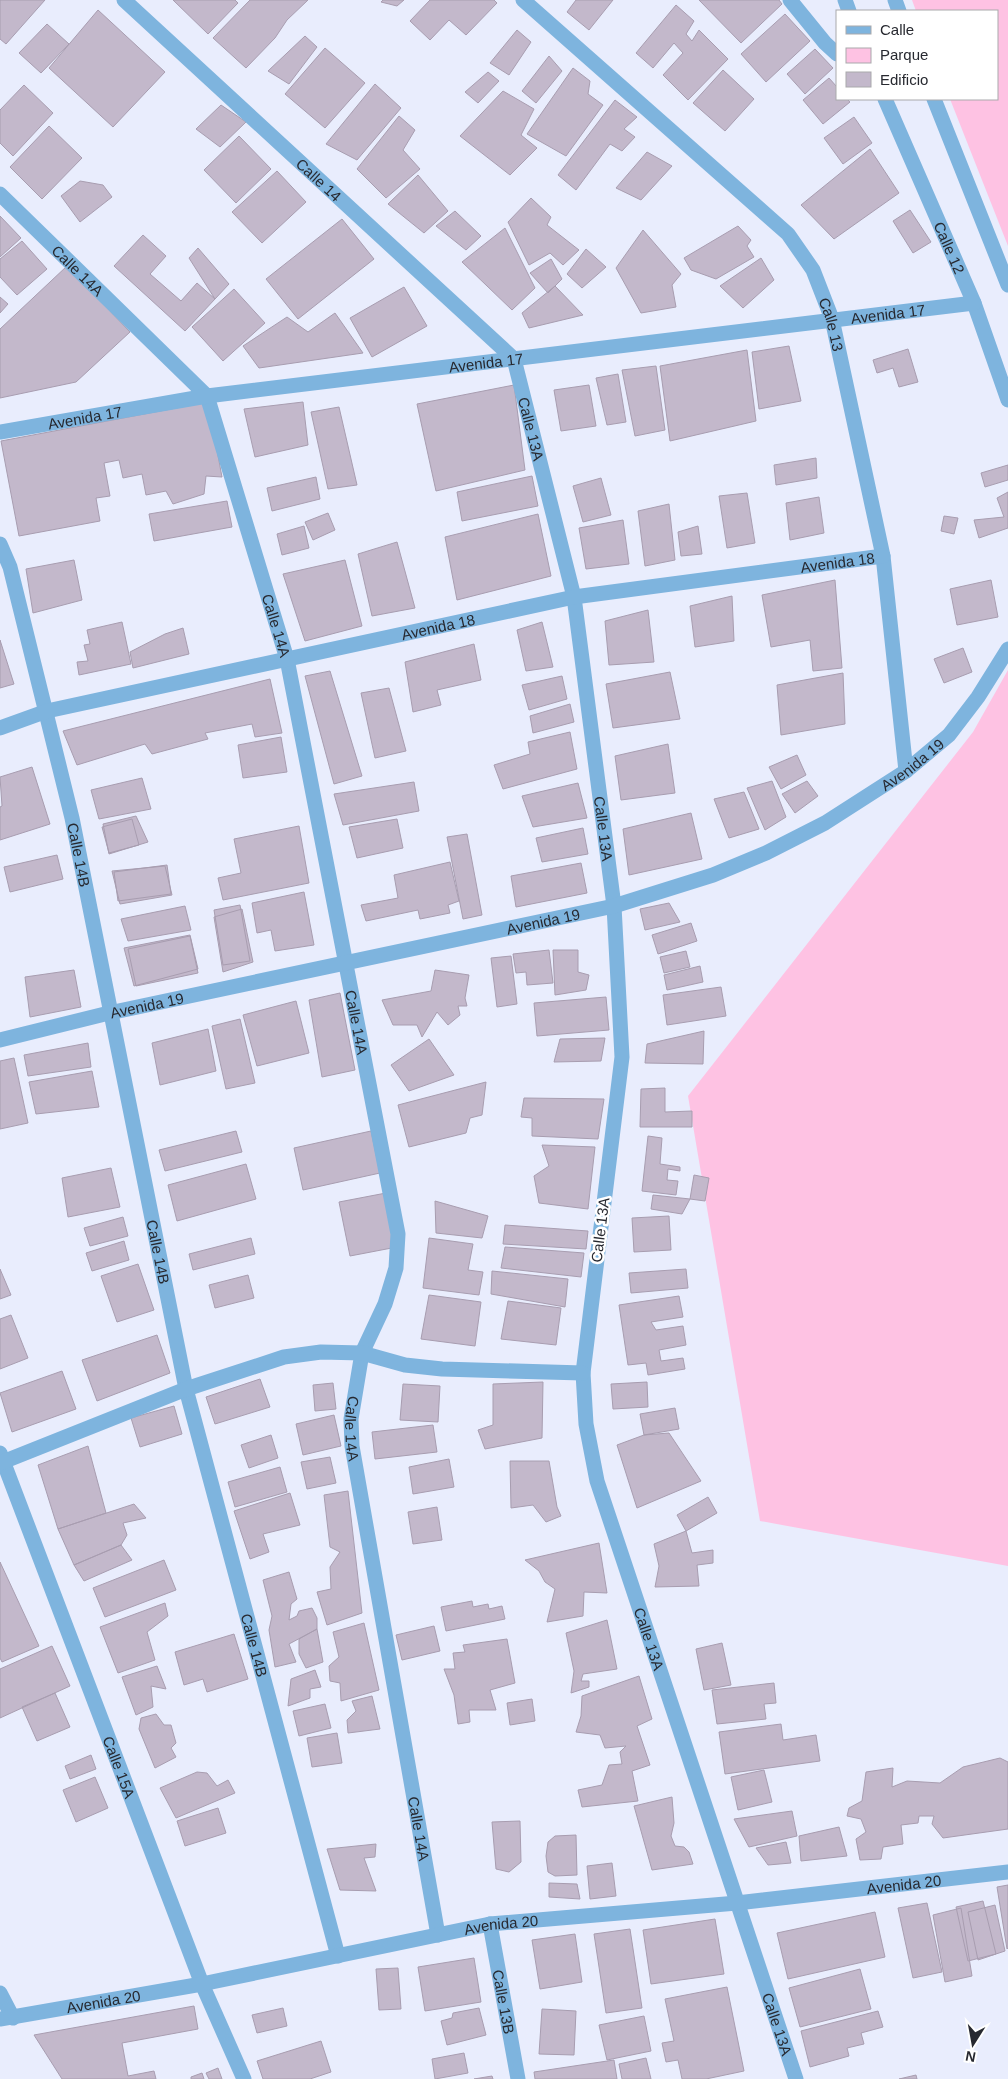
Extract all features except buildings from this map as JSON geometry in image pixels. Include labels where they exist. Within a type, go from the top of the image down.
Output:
[{"type":"street","name":"Calle 14","points":[[124,0],[514,359]]},
{"type":"street","name":"Calle 13","points":[[523,0],[788,234],[813,270],[832,319],[883,556],[906,771]]},
{"type":"street","points":[[790,0],[825,43],[836,53]]},
{"type":"street","name":"Calle 12","points":[[885,100],[974,303],[1008,400]]},
{"type":"street","points":[[934,100],[1008,285]]},
{"type":"street","name":"Calle 14A","points":[[0,194],[207,396],[287,659],[398,1234],[394,1277],[385,1304],[362,1352],[351,1418],[352,1446],[438,1935]]},
{"type":"street","name":"Avenida 17","points":[[0,432],[207,396],[974,303]]},
{"type":"street","name":"Calle 13A","points":[[514,359],[574,597],[614,906],[622,1057],[583,1373],[586,1424],[597,1481],[796,2079]]},
{"type":"street","name":"Calle 14B","points":[[0,544],[10,567],[72,818],[186,1389],[338,1956]]},
{"type":"street","name":"Avenida 18","points":[[0,728],[47,711],[574,597],[883,556]]},
{"type":"street","name":"Avenida 19","points":[[0,1040],[110,1013],[614,906],[713,875],[766,853],[826,823],[906,771],[949,735],[978,697],[1008,649]]},
{"type":"street","points":[[1,1459],[186,1389],[284,1357],[321,1352],[362,1352],[405,1365],[442,1369],[583,1373]]},
{"type":"street","name":"Calle 15A","points":[[1,1459],[202,1984],[244,2079]]},
{"type":"street","name":"Avenida 20","points":[[7,2019],[202,1984],[490,1924],[737,1903],[1008,1872]]},
{"type":"street","name":"Calle 13B","points":[[490,1924],[518,2079]]},
{"type":"street","points":[[0,1993],[7,2019]]},
{"type":"green space","points":[[912,0],[1008,0],[1008,246],[950,100],[998,100],[998,10],[916,10]]},
{"type":"green space","points":[[1008,670],[1008,1566],[760,1521],[688,1096],[973,732]]}]
